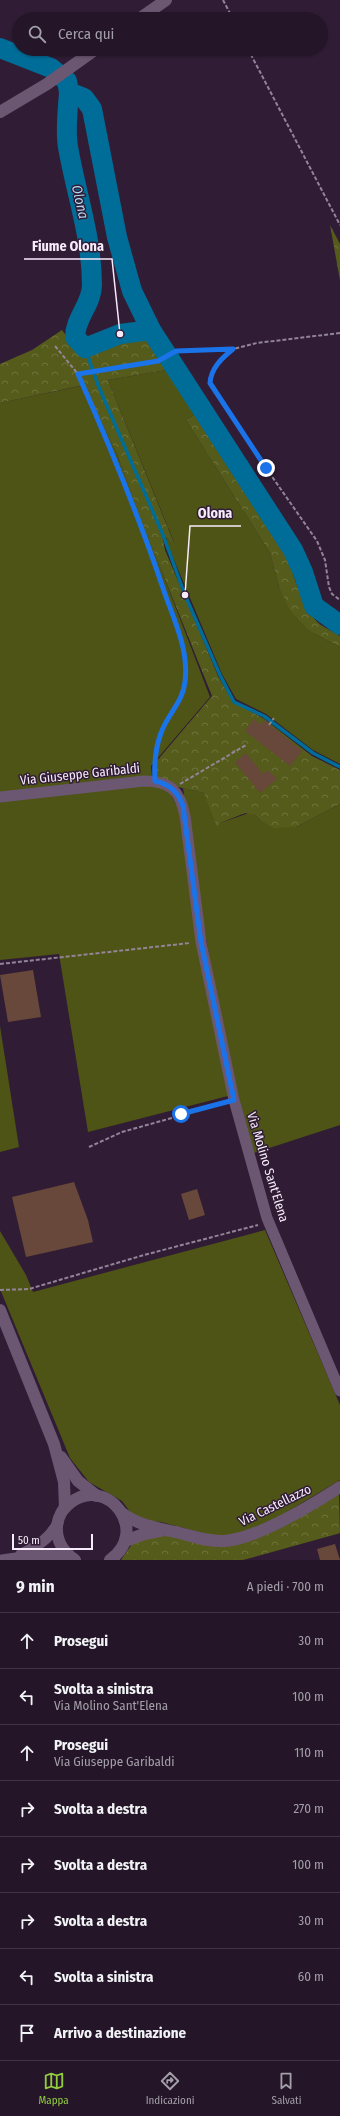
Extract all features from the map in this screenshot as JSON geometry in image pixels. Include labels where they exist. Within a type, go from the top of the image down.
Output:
[{"type":"street","points":[[149,12],[166,0]]},
{"type":"street","points":[[0,112],[47,84],[86,56]]},
{"type":"street","name":"Via Giuseppe Garibaldi","points":[[0,797],[155,781],[173,788]]},
{"type":"street","points":[[173,788],[181,800],[184,811],[201,942]]},
{"type":"street","name":"Via Molino Sant'Elena","points":[[201,942],[234,1100],[268,1222],[340,1391]]},
{"type":"street","points":[[0,1310],[54,1444],[64,1482],[65,1508],[53,1532],[42,1543],[7,1559]]},
{"type":"street","name":"Via Castellazzo","points":[[54,1444],[74,1476],[97,1496],[112,1502],[122,1513],[136,1522],[216,1541],[238,1539],[284,1519],[340,1487]]},
{"type":"street","points":[[65,1508],[80,1498],[97,1496]]},
{"type":"street","points":[[115,1557],[125,1541],[127,1526],[122,1513]]},
{"type":"street","points":[[58,1522],[57,1533],[60,1544],[72,1558]]},
{"type":"street","name":"Via Castellazzo","points":[[125,1541],[144,1534],[172,1531]]},
{"type":"street","points":[[7,1559],[53,1555],[72,1558]]},
{"type":"path","points":[[223,0],[229,12]]},
{"type":"path","points":[[252,56],[340,226]]},
{"type":"path","points":[[78,374],[158,361],[176,351],[233,349],[257,343],[340,333]]},
{"type":"path","points":[[55,346],[78,374],[112,452],[158,573],[184,650],[186,682],[181,699],[161,732],[154,760],[155,781]]},
{"type":"path","points":[[233,349],[223,357],[212,372],[210,376],[212,388],[317,541],[325,560],[332,594],[340,600]]},
{"type":"path","points":[[269,725],[274,718]]},
{"type":"path","points":[[173,788],[246,745]]},
{"type":"path","points":[[0,964],[201,942]]},
{"type":"path","points":[[89,1147],[122,1132],[234,1100]]},
{"type":"path","points":[[0,1290],[29,1289],[144,1255],[268,1222]]},
{"type":"green space","points":[[330,225],[340,244],[340,280]]},
{"type":"green space","points":[[62,330],[78,352],[92,351],[116,340],[150,334],[167,370],[108,380],[174,543],[162,535],[165,550],[218,676],[233,702],[263,718],[312,756],[340,770],[340,804],[296,827],[274,828],[261,821],[255,815],[245,813],[220,823],[217,827],[204,793],[178,787],[172,782],[156,777],[155,763],[212,696],[142,522],[117,454],[84,385],[0,403],[0,364],[32,350]]},
{"type":"green space","points":[[167,370],[197,413],[186,420],[270,553],[279,587],[309,631],[340,647],[340,764],[313,750],[266,714],[236,699],[222,674],[169,548],[166,538],[174,542],[108,380]]},
{"type":"green space","points":[[85,385],[117,454],[210,697],[151,766],[152,777],[0,793],[0,403]]},
{"type":"green space","points":[[197,413],[286,556],[308,611],[321,625],[340,636],[340,647],[309,631],[290,610],[279,587],[270,553],[186,420]]},
{"type":"green space","points":[[149,784],[168,790],[180,811],[228,1096],[88,1132],[59,954],[0,960],[0,801]]},
{"type":"green space","points":[[183,788],[204,793],[220,823],[249,813],[255,815],[261,821],[296,827],[340,804],[340,1125],[251,1154],[227,1051],[204,927]]},
{"type":"green space","points":[[0,1026],[19,1147],[0,1152]]},
{"type":"green space","points":[[265,1230],[340,1405],[340,1480],[272,1521],[236,1536],[210,1535],[161,1522],[141,1520],[131,1513],[122,1501],[89,1482],[70,1458],[0,1289],[0,1231],[26,1275],[33,1292]]},
{"type":"green space","points":[[339,1491],[340,1533],[337,1534],[243,1560],[121,1560],[132,1544],[155,1536],[171,1536],[223,1545]]},
{"type":"building","points":[[254,719],[261,725],[264,720],[302,751],[290,766],[245,731]]},
{"type":"building","points":[[246,753],[263,774],[268,770],[277,779],[260,793],[235,762]]},
{"type":"building","points":[[33,970],[41,1017],[8,1022],[0,975]]},
{"type":"building","points":[[74,1182],[88,1220],[93,1242],[26,1257],[12,1197]]},
{"type":"building","points":[[197,1189],[205,1215],[189,1220],[181,1194]]},
{"type":"building","points":[[335,1544],[340,1560],[320,1560],[317,1549]]},
{"type":"waterway","name":"Olona","points":[[0,48],[12,53]]},
{"type":"waterway","name":"Olona","points":[[20,56],[51,68],[67,81],[69,92],[84,98],[92,109],[117,237],[132,291],[151,330],[293,550],[303,572],[314,606],[340,625]]},
{"type":"waterway","name":"Olona","points":[[69,92],[67,140],[87,233],[92,285],[91,292],[78,324],[75,337],[85,348],[120,334],[151,330]]},
{"type":"waterway","name":"Olona","points":[[85,348],[98,385],[163,535],[185,595],[220,675],[234,702],[264,716],[313,753],[340,767]]},
{"type":"place","name":"Fiume Olona","points":[[120,334]]},
{"type":"place","name":"Olona","points":[[185,595]]},
{"type":"route","points":[[181,1114],[234,1100],[201,942],[183,806],[173,788],[162,782],[155,781],[154,760],[161,732],[181,699],[186,682],[184,650],[158,573],[112,452],[78,374],[125,365],[158,361],[176,351],[233,349],[223,357],[215,368],[210,376],[210,383],[266,468]]}]
